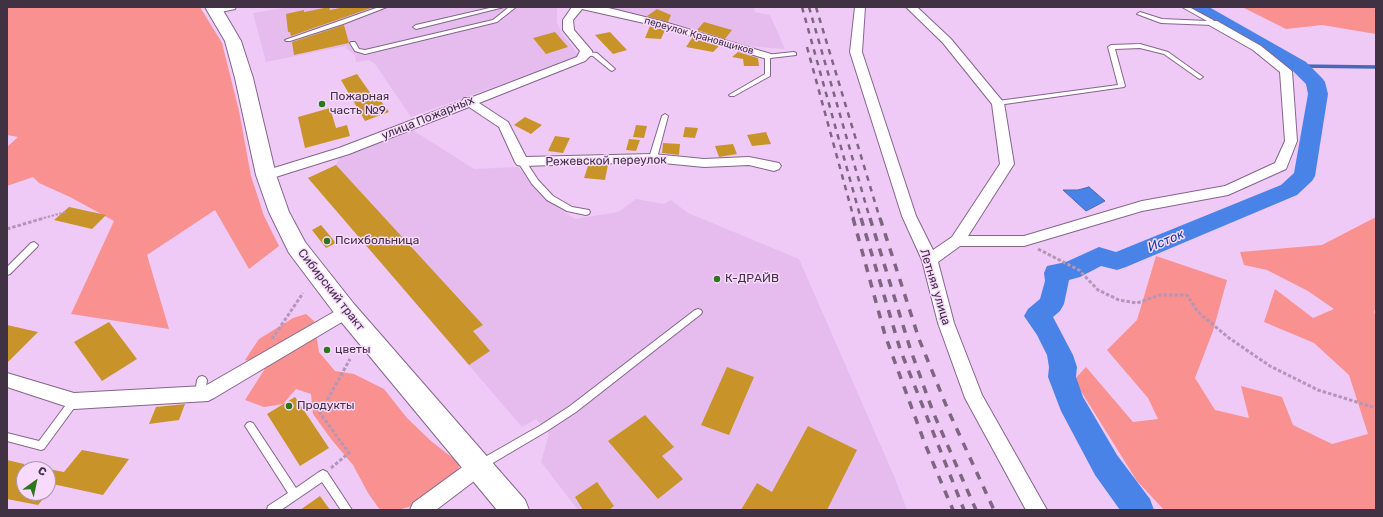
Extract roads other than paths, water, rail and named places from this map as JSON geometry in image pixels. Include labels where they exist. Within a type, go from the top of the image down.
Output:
[{"type":"main road","name":"Сибирский тракт","points":[[220,8],[236,48],[266,175],[279,212],[297,247],[346,311],[515,510]]},
{"type":"street","points":[[578,7],[568,20],[569,30],[586,51],[586,54]]},
{"type":"street","name":"переулок Крановщиков","points":[[585,7],[657,23],[767,56]]},
{"type":"street","name":"Летняя улица","points":[[860,7],[856,52],[909,216],[930,260],[946,323],[974,398],[1037,510]]},
{"type":"street","points":[[910,7],[948,41],[998,103],[1007,164],[957,241],[930,260]]},
{"type":"street","points":[[957,241],[1024,241],[1142,206],[1228,190],[1281,166],[1291,141],[1286,71],[1257,48],[1213,23]]},
{"type":"street","name":"улица Пожарных","points":[[266,175],[344,151],[468,101],[581,58],[586,54]]},
{"type":"street","points":[[468,101],[504,125],[522,162]]},
{"type":"street","name":"Режевской переулок","points":[[522,162],[653,158],[704,162],[749,161],[774,166]]},
{"type":"street","points":[[7,380],[74,401],[201,387],[208,393],[346,311]]},
{"type":"street","points":[[420,510],[479,466]]},
{"type":"lane","points":[[288,40],[384,7]]},
{"type":"lane","points":[[416,27],[501,7]]},
{"type":"lane","points":[[353,44],[357,50],[365,52],[387,47],[495,21],[513,7]]},
{"type":"lane","points":[[1185,7],[1213,23]]},
{"type":"lane","points":[[1140,14],[1161,21],[1213,23]]},
{"type":"lane","points":[[998,103],[1122,86],[1111,47],[1140,46],[1166,53],[1200,77]]},
{"type":"lane","points":[[586,54],[595,54],[612,69]]},
{"type":"lane","points":[[732,95],[768,75],[767,56],[794,54]]},
{"type":"lane","points":[[653,158],[665,116]]},
{"type":"lane","points":[[522,162],[535,182],[550,198],[570,209],[586,212]]},
{"type":"lane","points":[[7,272],[34,245]]},
{"type":"lane","points":[[479,466],[544,428],[572,409],[698,312]]},
{"type":"lane","points":[[7,437],[41,446],[74,401]]},
{"type":"lane","points":[[250,426],[294,494]]},
{"type":"lane","points":[[272,510],[323,475],[347,510]]},
{"type":"water","points":[[1089,187],[1105,201],[1086,211],[1063,190],[1078,190]]},
{"type":"waterway","name":"Исток","points":[[1139,510],[1106,465],[1071,402],[1062,377],[1063,367],[1060,355],[1046,328],[1037,316],[1051,304],[1057,281],[1056,273],[1071,270],[1099,256],[1117,261],[1289,190],[1304,176],[1318,94],[1315,82],[1299,66],[1197,7]]},
{"type":"waterway","points":[[1299,66],[1376,67]]},
{"type":"railway","points":[[802,7],[861,219]]},
{"type":"railway","points":[[809,7],[870,219]]},
{"type":"railway","points":[[816,7],[880,219]]},
{"type":"railway","points":[[807,47],[854,219]]},
{"type":"railway","points":[[853,218],[885,335],[925,444],[953,510]]},
{"type":"railway","points":[[861,218],[900,349],[964,510]]},
{"type":"railway","points":[[870,218],[910,348],[933,412],[976,510]]},
{"type":"railway","points":[[880,218],[919,339],[948,410],[994,510]]},
{"type":"place","name":"Пожарная часть №9","points":[[322,104]]},
{"type":"place","name":"Психбольница","points":[[327,241]]},
{"type":"place","name":"К-ДРАЙВ","points":[[717,279]]},
{"type":"place","name":"цветы","points":[[327,350]]},
{"type":"place","name":"Продукты","points":[[289,406]]}]
